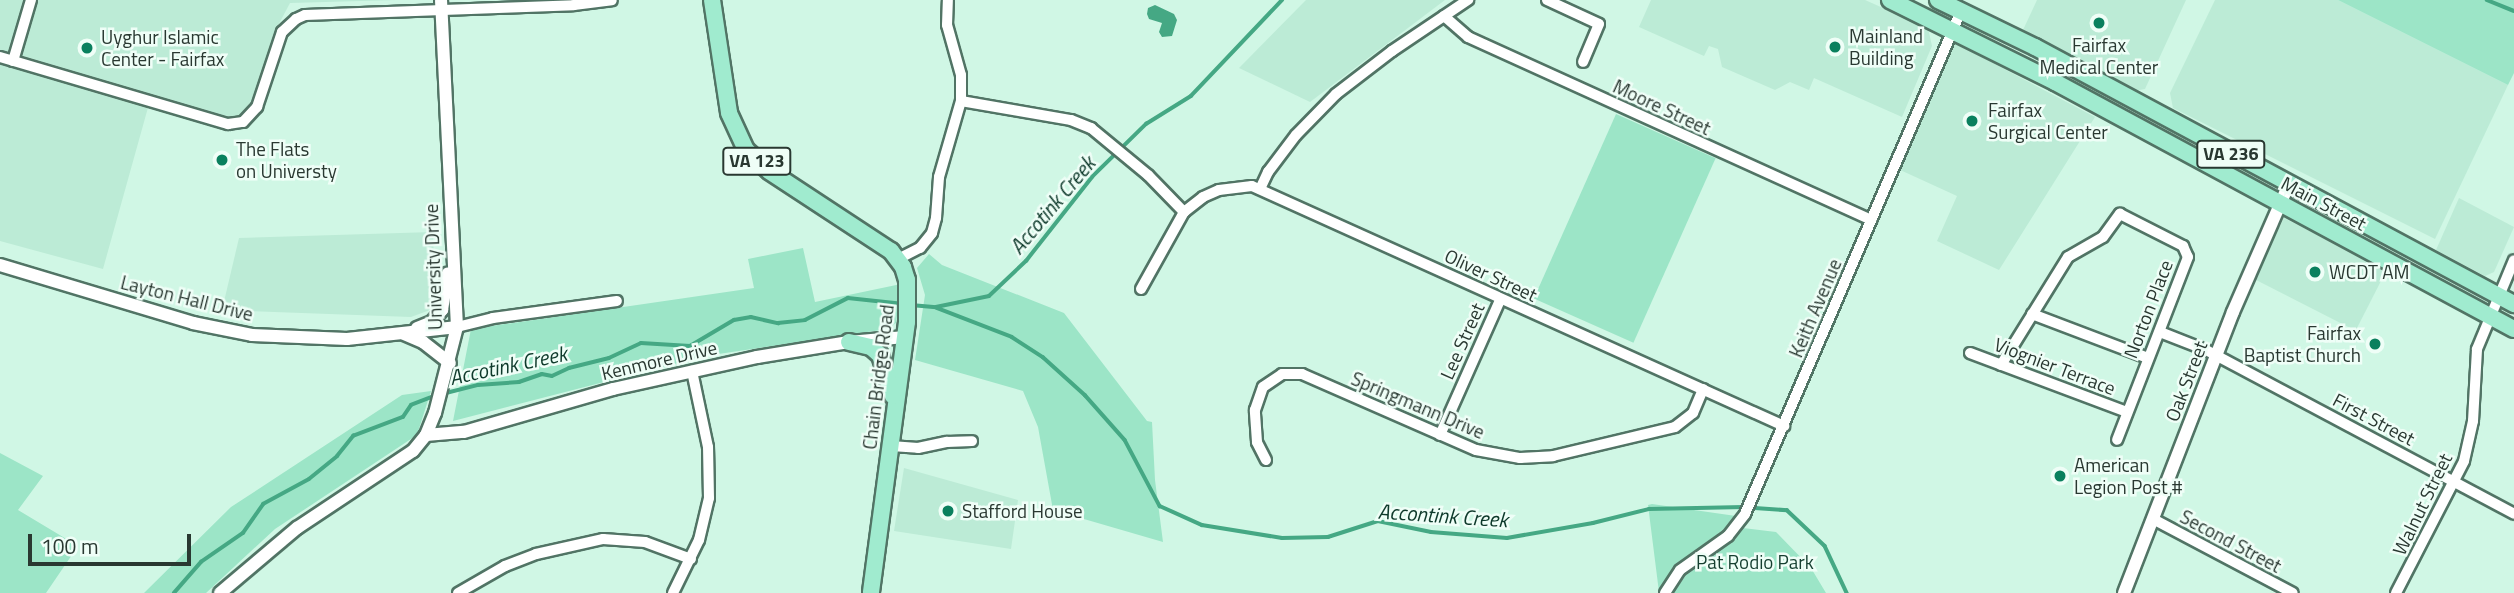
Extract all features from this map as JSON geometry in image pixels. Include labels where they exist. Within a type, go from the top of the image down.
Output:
[{"type":"main road","name":"Chain Bridge Road","points":[[712,0],[729,113],[746,150],[769,171],[878,240],[898,259],[909,291],[872,593]]},
{"type":"main road","name":"Main Street","points":[[1891,0],[1953,29],[2279,202],[2494,306],[2514,304]]},
{"type":"main road","name":"Main Street","points":[[1938,0],[2289,184],[2494,306],[2514,329]]},
{"type":"main road","points":[[849,342],[870,347],[884,362],[892,389],[895,419]]},
{"type":"street","points":[[13,61],[31,0]]},
{"type":"street","points":[[0,57],[228,124],[243,122],[257,107],[282,32],[296,19],[314,14],[441,4],[573,5],[612,0]]},
{"type":"street","points":[[898,259],[920,248],[932,233],[936,218],[939,177],[961,101],[961,75],[947,25],[948,0]]},
{"type":"street","points":[[1260,189],[1268,172],[1296,135],[1336,94],[1392,51],[1468,0]]},
{"type":"street","points":[[1547,0],[1600,24],[1583,62]]},
{"type":"street","name":"University Drive","points":[[220,593],[297,528],[413,451],[426,435],[435,413],[449,367],[457,327],[441,4]]},
{"type":"street","name":"Keith Avenue","points":[[1665,593],[1680,570],[1728,536],[1741,521],[1871,220],[1892,178],[1961,10]]},
{"type":"street","name":"Moore Street","points":[[1444,16],[1468,37],[1871,220]]},
{"type":"street","points":[[961,101],[1071,120],[1091,128],[1127,157],[1184,212],[1141,289]]},
{"type":"street","name":"Oak Street","points":[[2124,593],[2279,202],[2289,184]]},
{"type":"street","name":"Oliver Street","points":[[1184,212],[1219,190],[1260,189],[1500,300],[1784,426]]},
{"type":"street","name":"Norton Place","points":[[2001,365],[2068,257],[2103,237],[2120,214],[2183,246],[2188,257],[2117,440]]},
{"type":"street","points":[[404,334],[432,322],[442,310],[452,254]]},
{"type":"street","name":"Walnut Street","points":[[2396,593],[2454,481],[2471,437],[2475,359],[2514,260]]},
{"type":"street","name":"Layton Hall Drive","points":[[0,265],[193,323],[252,335],[347,340],[457,327],[493,318],[617,301]]},
{"type":"street","name":"Lee Street","points":[[1440,435],[1500,300]]},
{"type":"street","points":[[2032,314],[2148,358]]},
{"type":"street","name":"Kenmore Drive","points":[[426,435],[464,432],[613,389],[692,371],[906,330]]},
{"type":"street","name":"First Street","points":[[2160,332],[2217,356],[2514,513]]},
{"type":"street","points":[[404,334],[423,342],[449,367]]},
{"type":"street","name":"Viognier Terrace","points":[[1970,353],[2127,412]]},
{"type":"street","points":[[673,593],[691,559],[706,518],[710,479],[708,447],[692,371]]},
{"type":"street","name":"Springmann Drive","points":[[1266,460],[1257,442],[1255,410],[1263,387],[1282,374],[1302,374],[1440,435],[1491,454],[1520,458],[1553,456],[1682,424],[1693,413],[1703,389]]},
{"type":"street","points":[[891,446],[918,448],[947,442],[972,441]]},
{"type":"street","name":"Second Street","points":[[2153,519],[2293,593]]},
{"type":"street","points":[[458,593],[505,566],[574,543],[631,539],[691,559]]},
{"type":"shaded area","points":[[0,0],[397,0],[290,3],[273,35],[248,119],[149,104],[103,269],[0,241]]},
{"type":"shaded area","points":[[1306,0],[1445,0],[1310,102],[1239,68]]},
{"type":"shaded area","points":[[1651,0],[1865,0],[1928,28],[1932,46],[1902,117],[1814,78],[1809,90],[1790,82],[1775,90],[1722,67],[1718,49],[1709,46],[1704,56],[1639,27]]},
{"type":"shaded area","points":[[2037,0],[2186,0],[2145,89],[2134,91],[2023,30]]},
{"type":"shaded area","points":[[2215,0],[2338,0],[2508,85],[2435,239],[2173,108],[2170,93]]},
{"type":"shaded area","points":[[1155,5],[1174,14],[1177,20],[1172,36],[1162,37],[1159,32],[1162,23],[1149,19],[1148,8]]},
{"type":"shaded area","points":[[1953,42],[2095,117],[1999,270],[1937,241],[1957,196],[1898,169]]},
{"type":"shaded area","points":[[2459,198],[2514,227],[2494,272],[2485,276],[2436,250]]},
{"type":"shaded area","points":[[2284,218],[2386,270],[2356,331],[2253,279]]},
{"type":"shaded area","points":[[433,232],[435,302],[430,310],[411,317],[222,310],[239,238]]},
{"type":"shaded area","points":[[904,468],[1018,500],[1011,549],[894,531]]},
{"type":"green space","points":[[2338,0],[2514,0],[2514,73],[2508,85]]},
{"type":"green space","points":[[1616,114],[1716,158],[1633,343],[1534,299]]},
{"type":"green space","points":[[803,248],[815,302],[901,284],[896,323],[888,329],[705,356],[453,421],[471,329],[754,288],[748,259]]},
{"type":"green space","points":[[929,254],[942,265],[1064,313],[1147,421],[1152,422],[1155,480],[1163,542],[1053,510],[1038,427],[1023,391],[915,360],[925,295],[917,268]]},
{"type":"green space","points":[[431,391],[417,435],[275,529],[206,593],[144,593],[231,507],[402,395]]},
{"type":"green space","points":[[0,453],[43,476],[18,510],[78,546],[46,593],[0,593]]},
{"type":"green space","points":[[1648,505],[1736,516],[1722,531],[1678,563],[1659,592]]},
{"type":"green space","name":"Pat Rodio Park","points":[[1743,528],[1776,532],[1811,568],[1826,593],[1673,593],[1689,571],[1728,544]]},
{"type":"waterway","name":"Accotink Creek","points":[[911,305],[936,307],[989,296],[1026,261],[1092,177],[1146,124],[1191,96],[1282,0]]},
{"type":"waterway","name":"Accotink Creek","points":[[2487,0],[2514,11]]},
{"type":"waterway","name":"Accotink Creek","points":[[442,394],[478,385],[519,382],[542,374],[552,376],[569,368],[609,358],[641,343],[690,346],[734,320],[751,317],[778,323],[805,320],[848,298],[904,304]]},
{"type":"waterway","name":"Accontink Creek","points":[[937,308],[1012,337],[1043,357],[1085,395],[1125,440],[1160,506],[1202,525],[1282,538],[1328,537],[1378,521],[1431,532],[1507,538],[1593,523],[1649,509],[1744,507]]},
{"type":"waterway","name":"Accotink Creek","points":[[174,593],[201,562],[243,533],[263,504],[309,479],[337,456],[353,436],[403,417],[411,405],[435,396]]},
{"type":"waterway","name":"Accontink Creek","points":[[1755,508],[1787,510],[1825,546],[1847,593]]},
{"type":"place","name":"Fairfax Medical Center","points":[[2099,23]]},
{"type":"place","name":"Mainland Building","points":[[1835,47]]},
{"type":"place","name":"Uyghur Islamic Center - Fairfax","points":[[87,48]]},
{"type":"place","name":"Fairfax Surgical Center","points":[[1972,121]]},
{"type":"place","name":"The Flats on Universty","points":[[222,160]]},
{"type":"place","name":"WCDT AM","points":[[2315,272]]},
{"type":"place","name":"Fairfax Baptist Church","points":[[2375,344]]},
{"type":"place","name":"American Legion Post #","points":[[2060,476]]},
{"type":"place","name":"Stafford House","points":[[948,511]]}]
